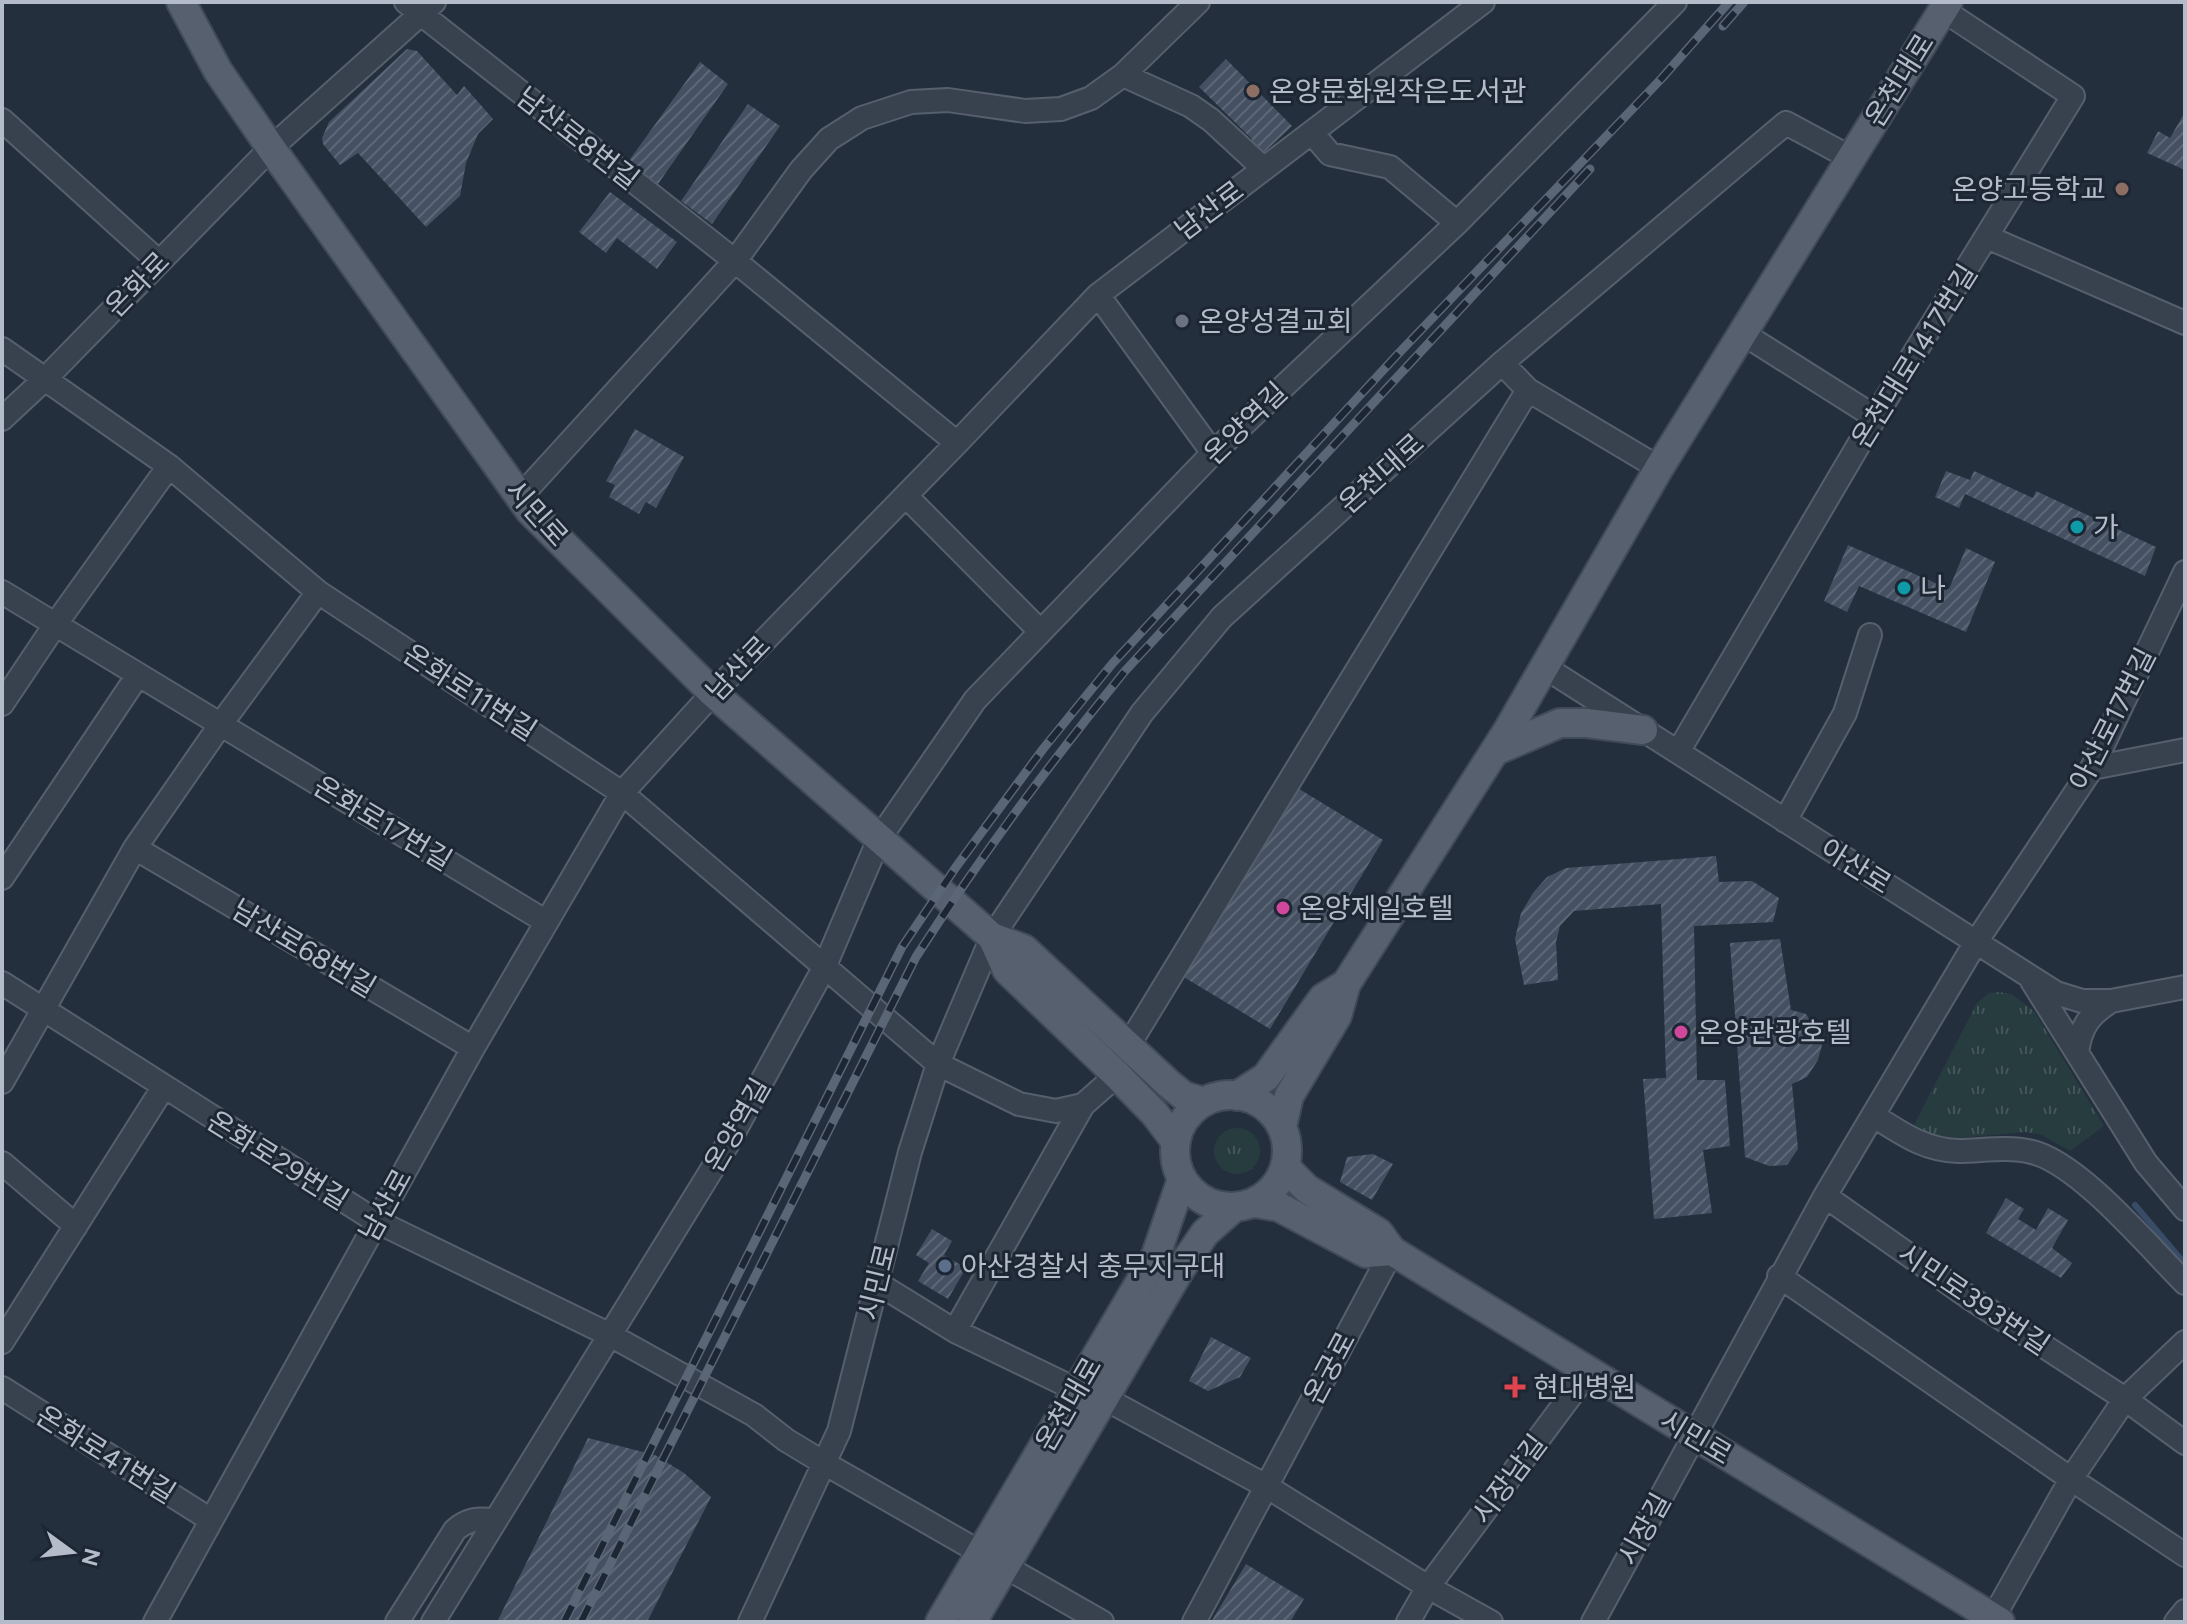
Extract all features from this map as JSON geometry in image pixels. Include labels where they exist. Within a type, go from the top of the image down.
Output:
[{"type":"main road","name":"시민로","points":[[181,2],[218,71],[519,498],[713,693],[992,937],[1024,949],[1184,1096],[1204,1102]]},
{"type":"main road","name":"온천대로","points":[[1282,1127],[1289,1096],[1337,1016],[1346,984],[1546,668],[1659,468],[1946,6]]},
{"type":"main road","points":[[1494,752],[1560,723],[1643,730]]},
{"type":"main road","name":"시민로","points":[[992,937],[1007,970],[1117,1075],[1155,1114],[1176,1142]]},
{"type":"main road","name":"온천대로","points":[[1237,1096],[1266,1077],[1323,998],[1346,984]]},
{"type":"main road","points":[[1237,1096],[1263,1104],[1282,1127],[1288,1150],[1285,1167],[1278,1184],[1266,1197],[1243,1206],[1215,1206],[1198,1198],[1182,1179],[1177,1170],[1176,1142],[1185,1119],[1204,1102],[1212,1098],[1237,1096]]},
{"type":"main road","name":"시민로","points":[[1285,1167],[1307,1189],[1379,1233],[1392,1251],[1997,1620]]},
{"type":"main road","name":"온천대로","points":[[972,1622],[993,1559],[1077,1390],[1156,1255],[1182,1179]]},
{"type":"main road","name":"시민로","points":[[1243,1206],[1279,1207],[1366,1253],[1392,1251]]},
{"type":"main road","name":"온천대로","points":[[940,1622],[993,1559],[1104,1398],[1205,1233],[1243,1206]]},
{"type":"street","points":[[519,498],[735,261],[801,170],[829,139],[862,118],[911,102],[948,100],[1025,111],[1061,109],[1091,98],[1123,75],[1198,2]]},
{"type":"street","name":"남산로","points":[[155,1622],[473,1048],[622,793],[713,693],[1098,295],[1483,2]]},
{"type":"street","name":"온양역길","points":[[433,1622],[727,1145],[824,968],[879,839],[975,700],[1213,453],[1457,223],[1675,2]]},
{"type":"street","name":"온천대로1417번길","points":[[1678,752],[1875,417],[2073,96],[1946,6]]},
{"type":"street","name":"온화로","points":[[2,419],[271,148],[420,7]]},
{"type":"street","name":"남산로8번길","points":[[420,7],[735,261]]},
{"type":"street","points":[[1123,75],[1191,106],[1211,120],[1264,169]]},
{"type":"street","points":[[2,120],[159,262]]},
{"type":"street","name":"온천대로","points":[[992,937],[1142,713],[1222,617],[1502,363],[1786,123],[1851,158]]},
{"type":"street","points":[[1312,133],[1330,154],[1390,167],[1457,223]]},
{"type":"street","points":[[1987,237],[2185,323]]},
{"type":"street","points":[[735,261],[957,443]]},
{"type":"street","points":[[1098,295],[1213,453]]},
{"type":"street","points":[[1742,333],[1875,417]]},
{"type":"street","name":"온화로11번길","points":[[2,349],[169,466],[318,592],[622,793]]},
{"type":"street","points":[[1502,363],[1528,390],[1659,468]]},
{"type":"street","points":[[1128,1046],[1528,390]]},
{"type":"street","points":[[2,704],[169,466]]},
{"type":"street","points":[[906,496],[1040,631]]},
{"type":"street","name":"아산로17번길","points":[[1976,942],[2092,768],[2185,572]]},
{"type":"street","name":"온화로17번길","points":[[2,592],[545,921]]},
{"type":"street","points":[[2,1082],[135,848],[318,592]]},
{"type":"street","points":[[1785,821],[1845,713],[1870,635]]},
{"type":"street","name":"아산로","points":[[1546,668],[2056,993],[2082,1001],[2111,1001],[2185,987]]},
{"type":"street","points":[[2,878],[138,675]]},
{"type":"street","points":[[2092,768],[2185,750]]},
{"type":"street","points":[[622,793],[938,1064],[1019,1104],[1056,1111],[1083,1105]]},
{"type":"street","name":"남산로68번길","points":[[135,848],[473,1048]]},
{"type":"street","name":"시민로","points":[[750,1622],[839,1431],[910,1152],[938,1064],[992,937]]},
{"type":"street","points":[[1695,1436],[1779,1276],[1976,942]]},
{"type":"street","points":[[2029,976],[2146,1163],[2185,1209]]},
{"type":"street","name":"온화로29번길","points":[[2,983],[376,1221],[610,1335],[754,1415],[786,1440],[824,1463],[993,1559]]},
{"type":"street","points":[[2077,1052],[2080,1032],[2090,1015],[2111,1001]]},
{"type":"street","points":[[955,1331],[1083,1105],[1117,1075]]},
{"type":"street","points":[[2,1342],[163,1088]]},
{"type":"street","points":[[1874,1116],[1916,1143],[1937,1149],[2011,1149],[2033,1152],[2055,1161],[2078,1176],[2185,1283]]},
{"type":"street","points":[[2,1163],[76,1226]]},
{"type":"street","name":"시민로393번길","points":[[1825,1196],[2185,1443]]},
{"type":"street","name":"온궁로","points":[[1194,1622],[1392,1251]]},
{"type":"street","points":[[1779,1276],[2185,1555]]},
{"type":"street","points":[[877,1283],[955,1331],[1077,1390]]},
{"type":"street","points":[[1997,1620],[2071,1479],[2125,1399],[2185,1342]]},
{"type":"street","name":"시장남길","points":[[1408,1622],[1428,1587],[1589,1371]]},
{"type":"street","name":"온화로41번길","points":[[2,1388],[211,1520]]},
{"type":"street","name":"온천대로","points":[[1104,1398],[1266,1486]]},
{"type":"street","name":"시장길","points":[[1593,1622],[1695,1436]]},
{"type":"street","points":[[1266,1486],[1428,1587],[1491,1622]]},
{"type":"street","points":[[397,1622],[455,1530],[465,1521],[495,1520]]},
{"type":"street","points":[[993,1559],[1102,1622]]},
{"type":"street","points":[[2176,1622],[2185,1611]]},
{"type":"green space","points":[[1989,993],[2013,995],[2034,1011],[2104,1126],[2070,1151],[2042,1135],[2025,1132],[1958,1138],[1931,1135],[1913,1127],[1977,1003]]},
{"type":"green space","points":[[1237,1128],[1253,1135],[1260,1151],[1253,1167],[1237,1174],[1221,1167],[1214,1151],[1221,1135]]},
{"type":"building","points":[[407,49],[417,51],[457,95],[464,86],[493,119],[478,134],[466,163],[460,196],[426,227],[358,153],[340,165],[323,144],[322,138],[329,122]]},
{"type":"building","points":[[1226,59],[1292,126],[1260,156],[1248,144],[1252,139],[1199,87]]},
{"type":"building","points":[[700,62],[728,84],[658,184],[628,162]]},
{"type":"building","points":[[748,104],[780,126],[712,224],[681,201]]},
{"type":"building","points":[[2185,112],[2185,170],[2147,153],[2158,131],[2170,138]]},
{"type":"building","points":[[610,192],[677,242],[657,269],[617,238],[606,253],[579,232]]},
{"type":"building","points":[[635,429],[684,457],[656,508],[646,502],[639,514],[609,497],[615,485],[606,481]]},
{"type":"building","name":"가","points":[[1946,471],[1970,480],[1974,471],[2033,498],[2036,491],[2156,547],[2145,576],[1965,494],[1959,508],[1935,497]]},
{"type":"building","name":"나","points":[[1848,545],[1949,589],[1966,548],[1995,562],[1966,632],[1859,586],[1847,612],[1824,601]]},
{"type":"building","name":"온양제일호텔","points":[[1296,787],[1383,840],[1270,1029],[1182,976]]},
{"type":"building","name":"온양관광호텔","points":[[1716,856],[1719,882],[1752,881],[1779,898],[1773,922],[1694,926],[1697,1080],[1725,1080],[1730,1146],[1703,1150],[1712,1213],[1654,1219],[1643,1079],[1666,1078],[1661,904],[1574,911],[1560,926],[1556,942],[1558,980],[1524,985],[1515,939],[1521,913],[1533,893],[1547,877],[1566,868]]},
{"type":"building","name":"온양관광호텔","points":[[1780,939],[1791,1010],[1806,1014],[1822,1045],[1818,1060],[1807,1077],[1792,1084],[1798,1149],[1787,1165],[1769,1166],[1745,1157],[1730,943]]},
{"type":"building","points":[[1373,1154],[1393,1164],[1372,1200],[1340,1182],[1347,1157]]},
{"type":"building","points":[[2006,1198],[2024,1209],[2018,1219],[2036,1230],[2048,1208],[2068,1220],[2052,1248],[2072,1263],[2061,1278],[1986,1233]]},
{"type":"building","name":"아산경찰서 충무지구대","points":[[932,1229],[952,1241],[944,1255],[966,1268],[948,1299],[918,1281],[929,1263],[916,1255]]},
{"type":"building","points":[[1211,1337],[1251,1358],[1240,1377],[1208,1391],[1189,1381]]},
{"type":"building","points":[[588,1438],[655,1455],[684,1473],[711,1497],[647,1622],[497,1622]]},
{"type":"building","points":[[1246,1564],[1304,1599],[1290,1622],[1211,1622]]},
{"type":"waterway","points":[[2135,1205],[2185,1264]]},
{"type":"railway","points":[[564,1622],[902,947],[956,867],[1043,749],[1112,664],[1398,354],[1662,78],[1729,2]]},
{"type":"railway","points":[[1723,26],[1744,2]]},
{"type":"railway","points":[[581,1622],[916,957],[965,883],[1125,671],[1590,169]]},
{"type":"place","name":"온양문화원작은도서관","points":[[1253,91]]},
{"type":"place","name":"온양고등학교","points":[[2122,189]]},
{"type":"place","name":"온양성결교회","points":[[1182,321]]},
{"type":"place","name":"가","points":[[2077,527]]},
{"type":"place","name":"나","points":[[1904,588]]},
{"type":"place","name":"온양제일호텔","points":[[1283,908]]},
{"type":"place","name":"온양관광호텔","points":[[1681,1032]]},
{"type":"place","name":"아산경찰서 충무지구대","points":[[945,1266]]},
{"type":"place","name":"현대병원","points":[[1515,1387]]}]
